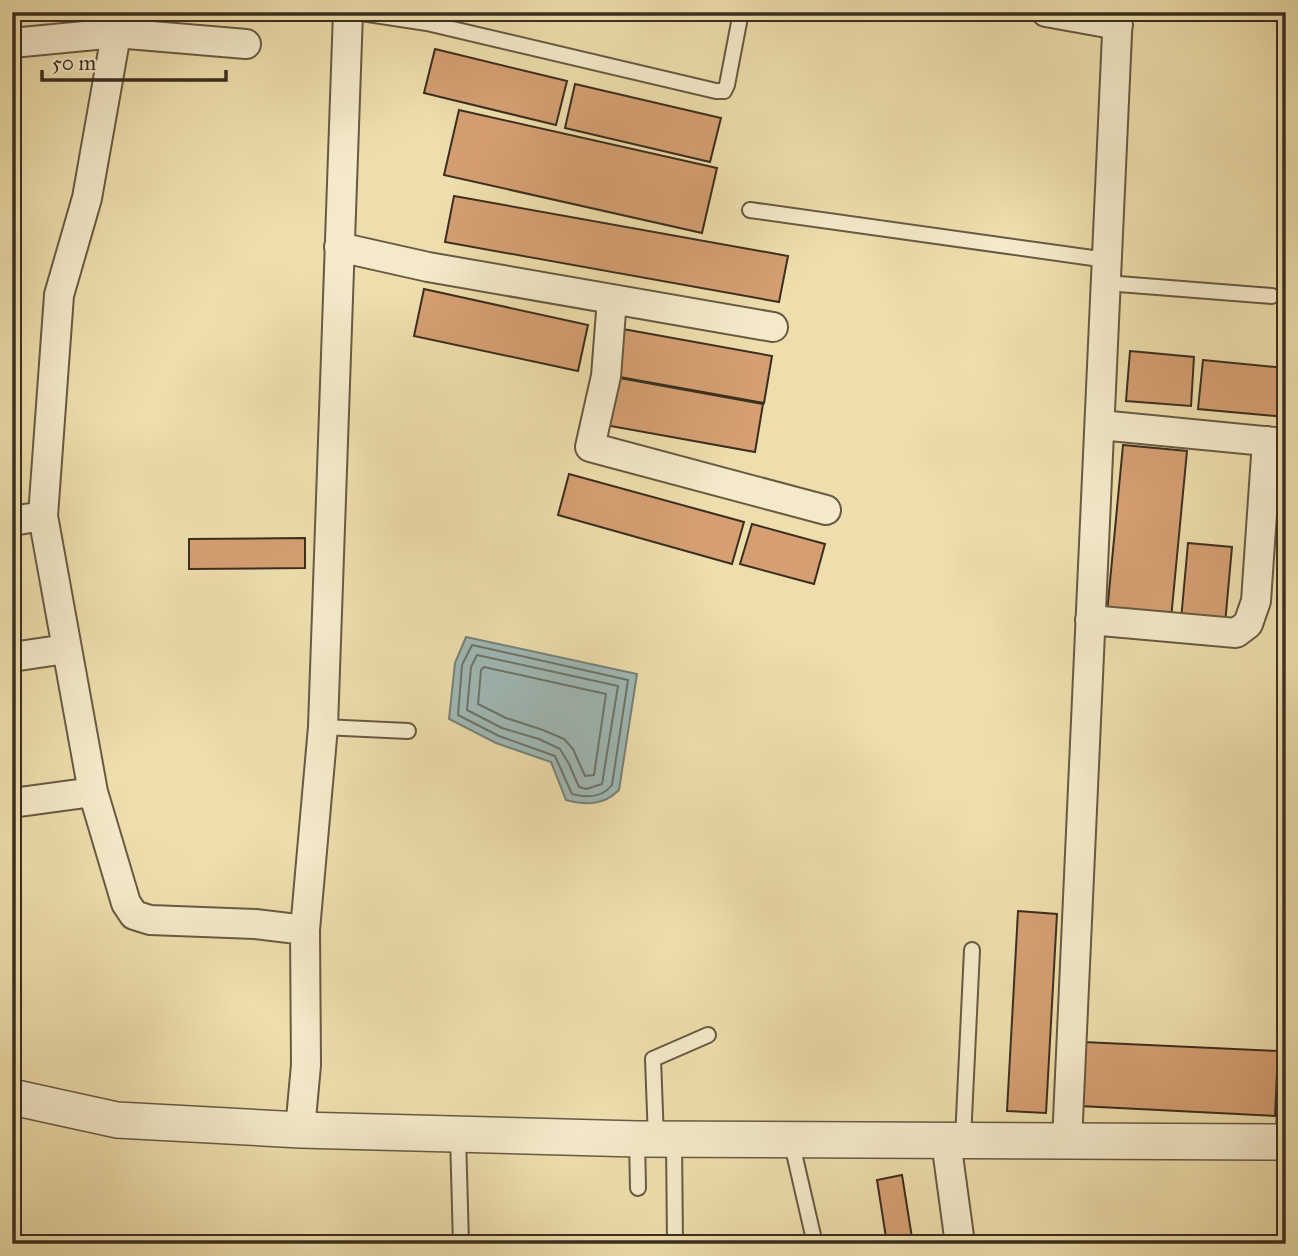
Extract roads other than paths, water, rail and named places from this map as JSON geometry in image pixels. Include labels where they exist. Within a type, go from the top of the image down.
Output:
[{"type":"street","points":[[300,1130],[306,1065],[305,930],[323,727],[348,12]]},
{"type":"street","points":[[1046,12],[1118,19],[1067,1142]]},
{"type":"street","points":[[118,23],[87,198],[59,295],[43,516],[93,792],[126,903],[134,915],[150,920],[255,924],[305,930]]},
{"type":"street","points":[[12,43],[118,23],[246,44]]},
{"type":"street","points":[[339,247],[428,267],[773,327]]},
{"type":"street","points":[[612,299],[606,376],[590,447],[593,450],[825,510]]},
{"type":"street","points":[[1090,620],[1236,633],[1248,624],[1256,601],[1277,442],[1100,425]]},
{"type":"street","points":[[12,521],[43,516]]},
{"type":"street","points":[[12,657],[66,649]]},
{"type":"street","points":[[12,803],[93,792]]},
{"type":"street","points":[[12,1097],[117,1120],[300,1130],[656,1139],[1284,1142]]},
{"type":"street","points":[[954,1141],[960,1244]]},
{"type":"lane","points":[[355,12],[427,23],[716,91],[723,90],[727,85],[741,12]]},
{"type":"lane","points":[[750,210],[1107,272],[1272,296]]},
{"type":"lane","points":[[323,727],[408,731]]},
{"type":"lane","points":[[954,1141],[972,950]]},
{"type":"lane","points":[[675,1244],[656,1139],[653,1059],[708,1035]]},
{"type":"lane","points":[[1284,1142],[1286,1098]]},
{"type":"lane","points":[[458,1134],[461,1244]]},
{"type":"lane","points":[[638,1188],[656,1139]]},
{"type":"lane","points":[[790,1139],[815,1244]]},
{"type":"water","points":[[466,637],[637,674],[619,790],[600,802],[580,803],[566,800],[551,762],[496,743],[449,719],[455,663]]}]
